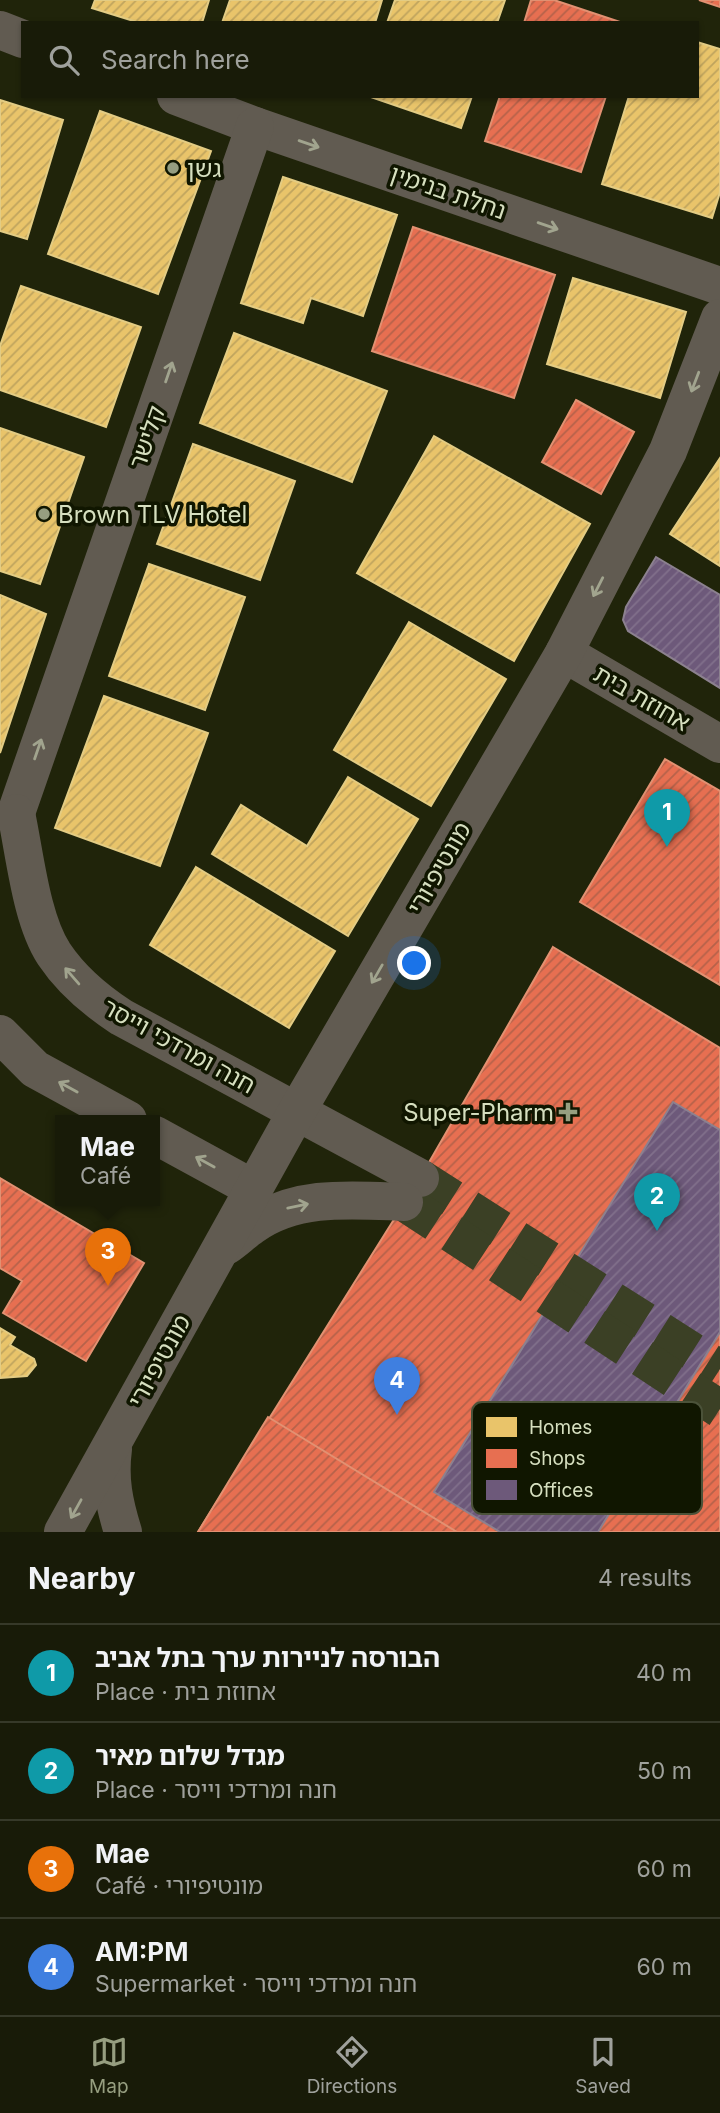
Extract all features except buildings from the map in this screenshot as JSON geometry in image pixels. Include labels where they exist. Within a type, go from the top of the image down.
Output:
[{"type":"street","points":[[0,30],[21,38]]},
{"type":"street","name":"נחלת בנימין","points":[[181,98],[255,126],[720,286]]},
{"type":"street","name":"קלישר","points":[[8,814],[255,126]]},
{"type":"street","name":"מונטיפיורי","points":[[63,1532],[297,1111],[564,653],[668,451],[720,318]]},
{"type":"street","name":"אחוזת בית","points":[[564,653],[720,744]]},
{"type":"street","name":"חנה ומרדכי וייסר","points":[[8,814],[40,925],[54,953],[73,979],[95,1000],[121,1017],[297,1111],[412,1190],[287,1208],[253,1224],[219,1252]]},
{"type":"street","points":[[0,1034],[35,1069],[119,1115]]},
{"type":"street","points":[[160,1138],[254,1189]]},
{"type":"street","name":"מונטיפיורי","points":[[114,1443],[110,1471],[113,1501],[123,1532]]},
{"type":"tunnel","points":[[420,1178],[720,1369]]},
{"type":"tunnel","points":[[404,1202],[720,1409]]},
{"type":"place","name":"גשן","points":[[173,168]]},
{"type":"place","name":"Brown TLV Hotel","points":[[44,514]]},
{"type":"place","name":"הבורסה לניירות ערך בתל אביב","points":[[667,847]]},
{"type":"place","name":"Super-Pharm","points":[[568,1112]]},
{"type":"place","name":"מגדל שלום מאיר","points":[[657,1231]]},
{"type":"place","name":"Mae","points":[[108,1286]]},
{"type":"place","name":"AM:PM","points":[[397,1415]]}]
